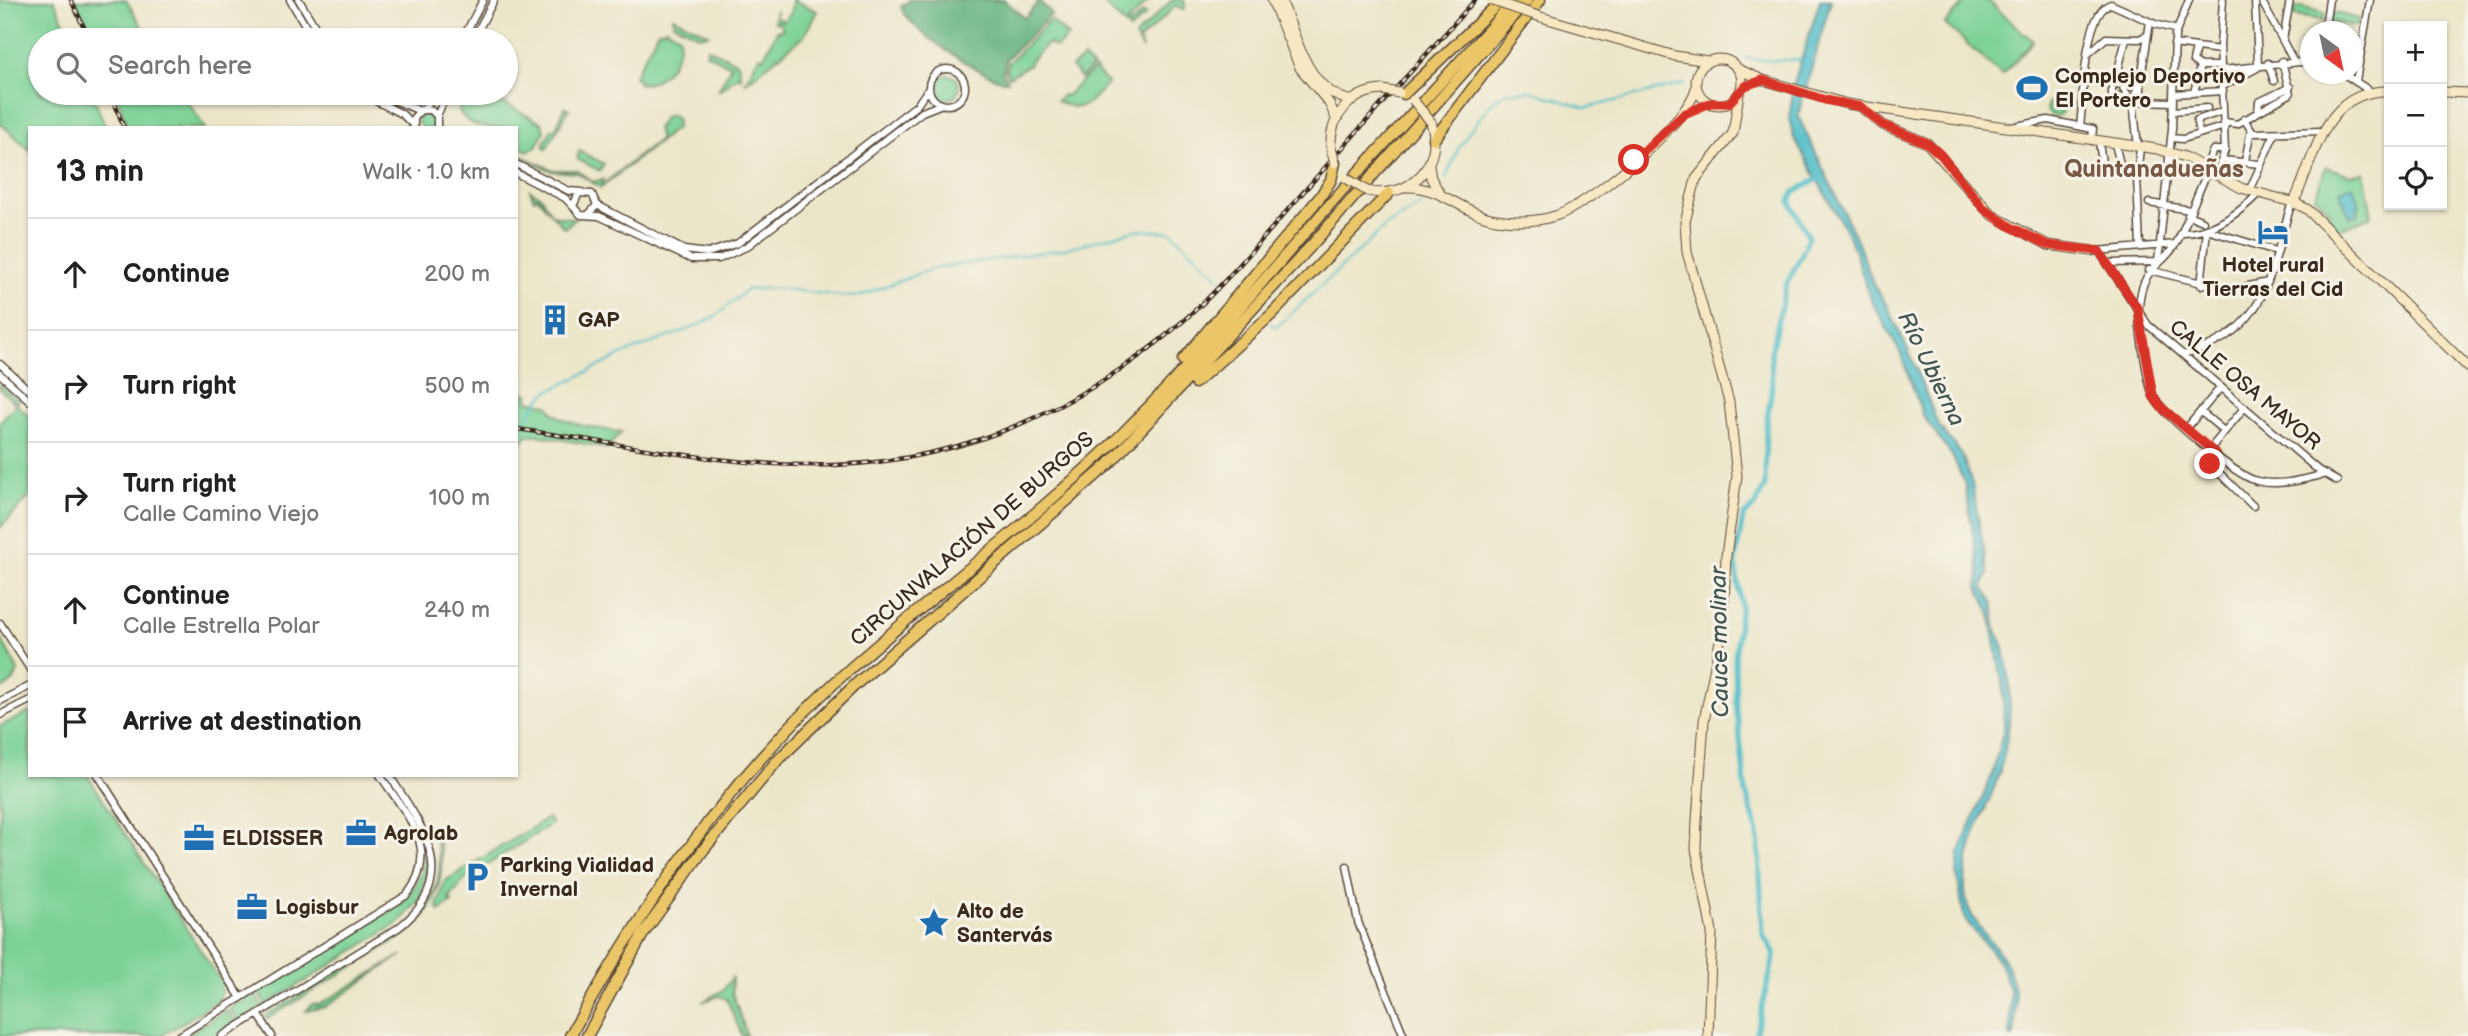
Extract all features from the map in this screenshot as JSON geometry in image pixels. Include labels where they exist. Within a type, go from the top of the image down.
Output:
[{"type":"highway","points":[[1405,96],[1502,0]]},
{"type":"highway","name":"CIRCUNVALACIÓN DE BURGOS","points":[[570,1036],[626,939],[672,868],[774,745],[841,677],[1008,539],[1121,435],[1240,310],[1515,0]]},
{"type":"highway","name":"CIRCUNVALACIÓN DE BURGOS","points":[[587,1036],[643,934],[704,849],[776,762],[818,719],[896,648],[1109,464],[1310,247],[1527,0]]},
{"type":"highway","points":[[1434,139],[1540,0]]},
{"type":"highway","points":[[1121,435],[1247,280],[1320,197],[1331,180],[1335,163]]},
{"type":"highway","points":[[1109,464],[1271,315],[1389,193]]},
{"type":"main road","points":[[1272,0],[1300,68],[1329,103],[1336,118]]},
{"type":"main road","points":[[1281,0],[1316,79],[1330,93],[1352,101]]},
{"type":"main road","points":[[1489,0],[1675,56],[1708,61],[1724,59],[1738,69],[1763,80],[1809,95],[1861,107],[2168,151],[2179,155],[2253,192],[2290,201],[2322,221],[2468,367]]},
{"type":"main road","points":[[1675,56],[1690,64],[1697,74]]},
{"type":"main road","points":[[1406,187],[1425,188],[1495,219],[1518,221],[1554,216],[1587,201],[1684,114],[1694,99],[1697,74],[1708,61]]},
{"type":"main road","points":[[1707,1036],[1712,932],[1696,849],[1697,820],[1704,721],[1723,626],[1726,556],[1737,476],[1728,394],[1687,252],[1685,222],[1696,179],[1730,138],[1736,124],[1742,80],[1738,69]]},
{"type":"main road","points":[[1722,105],[1752,82],[1763,80]]},
{"type":"main road","points":[[1696,88],[1710,103]]},
{"type":"main road","points":[[1429,164],[1419,178],[1406,187],[1389,193],[1367,191],[1346,178],[1335,163],[1331,148],[1336,118],[1352,101],[1366,92],[1383,90],[1405,96],[1431,122],[1434,139],[1429,164],[1431,178],[1443,198]]},
{"type":"main road","points":[[2290,201],[2323,131],[2341,109],[2370,91],[2384,91]]},
{"type":"main road","points":[[2447,92],[2468,93]]},
{"type":"main road","points":[[1684,114],[1710,103],[1722,105],[1736,124]]},
{"type":"main road","points":[[1861,107],[1883,125],[1927,143],[1992,215],[2048,245],[2095,251]]},
{"type":"street","points":[[290,0],[307,28]]},
{"type":"street","points":[[299,0],[316,28]]},
{"type":"street","points":[[468,28],[483,0]]},
{"type":"street","points":[[479,28],[494,0]]},
{"type":"street","points":[[2158,262],[2173,111],[2174,44],[2189,0]]},
{"type":"street","points":[[2223,0],[2220,50],[2225,124],[2223,160],[2210,172],[2176,244],[2149,270],[2138,309],[2153,396],[2186,429],[2241,474],[2257,481],[2276,484],[2326,474]]},
{"type":"street","points":[[2283,40],[2290,0]]},
{"type":"street","points":[[2326,21],[2329,0]]},
{"type":"street","points":[[2363,40],[2370,0]]},
{"type":"street","points":[[2258,1],[2266,9],[2292,60]]},
{"type":"street","points":[[2258,1],[2256,15],[2264,64],[2274,81]]},
{"type":"street","points":[[2080,126],[2092,23],[2109,3],[2118,4],[2150,22],[2177,30]]},
{"type":"street","points":[[2256,15],[2266,9]]},
{"type":"street","points":[[2140,247],[2137,178],[2139,147],[2135,102],[2150,22]]},
{"type":"street","points":[[2089,53],[2104,39],[2146,36]]},
{"type":"street","points":[[2120,88],[2126,39]]},
{"type":"street","points":[[2174,44],[2220,50]]},
{"type":"street","points":[[2196,48],[2193,61],[2200,66],[2222,68],[2300,60]]},
{"type":"street","points":[[2171,137],[2187,137],[2225,124],[2237,124],[2245,119],[2258,110],[2259,102],[2290,87],[2282,61]]},
{"type":"street","points":[[2173,94],[2223,89],[2264,64]]},
{"type":"street","points":[[2186,110],[2200,66]]},
{"type":"street","points":[[518,174],[565,198],[578,214],[599,216],[682,257],[703,261],[727,257],[746,247],[928,107],[953,103],[961,97],[964,86],[961,76],[952,70],[943,70],[934,75],[923,100],[906,114],[757,229],[720,251],[684,250],[597,205]]},
{"type":"street","points":[[2360,84],[2370,91]]},
{"type":"street","points":[[2140,85],[2120,88],[2112,95],[2135,102],[2173,102]]},
{"type":"street","points":[[929,88],[934,99],[942,104]]},
{"type":"street","points":[[2120,88],[2135,102]]},
{"type":"street","points":[[2199,133],[2197,120],[2206,111],[2206,92]]},
{"type":"street","points":[[385,105],[398,111],[413,126]]},
{"type":"street","points":[[409,105],[437,117],[445,126]]},
{"type":"street","points":[[414,126],[413,119],[426,105]]},
{"type":"street","points":[[437,126],[442,105]]},
{"type":"street","points":[[2173,111],[2223,111]]},
{"type":"street","points":[[2245,119],[2251,131],[2245,161]]},
{"type":"street","points":[[1996,127],[2030,125],[2048,120],[2092,129],[2103,170]]},
{"type":"street","points":[[2251,131],[2323,131]]},
{"type":"street","points":[[2181,233],[2207,230],[2237,215],[2253,192],[2260,164],[2268,153],[2274,133]]},
{"type":"street","points":[[2179,155],[2187,137]]},
{"type":"street","points":[[2115,144],[2120,164]]},
{"type":"street","points":[[2210,172],[2213,150],[2225,150]]},
{"type":"street","points":[[2223,160],[2260,164]]},
{"type":"street","points":[[518,165],[569,191],[594,196],[597,205],[594,212],[587,216]]},
{"type":"street","points":[[573,208],[574,199],[582,192]]},
{"type":"street","points":[[2183,355],[2220,342],[2241,327],[2263,298],[2290,201]]},
{"type":"street","points":[[2149,203],[2189,212],[2203,220]]},
{"type":"street","points":[[2207,230],[2276,251]]},
{"type":"street","points":[[2201,285],[2207,230]]},
{"type":"street","points":[[2095,251],[2176,244]]},
{"type":"street","points":[[2131,248],[2132,261]]},
{"type":"street","name":"CALLE OSA MAYOR","points":[[2095,251],[2108,263],[2148,325],[2337,481]]},
{"type":"street","points":[[2108,263],[2158,262]]},
{"type":"street","points":[[2149,270],[2230,290],[2268,282]]},
{"type":"street","points":[[0,364],[28,389]]},
{"type":"street","points":[[0,374],[28,399]]},
{"type":"street","points":[[2186,429],[2221,387]]},
{"type":"street","points":[[2245,407],[2224,431],[2212,451],[2210,464],[2253,506]]},
{"type":"street","points":[[2201,412],[2224,431]]},
{"type":"street","points":[[0,622],[28,666]]},
{"type":"street","points":[[0,701],[28,688]]},
{"type":"street","points":[[0,715],[28,702]]},
{"type":"street","points":[[99,777],[241,998]]},
{"type":"street","points":[[179,1036],[407,895],[418,876],[422,862],[420,830],[381,777]]},
{"type":"street","points":[[222,1036],[398,928],[415,912],[425,895],[432,869],[431,851],[390,777]]},
{"type":"street","points":[[1347,866],[1358,922],[1404,1036]]},
{"type":"street","points":[[258,1014],[272,1036]]},
{"type":"green space","points":[[0,0],[54,0],[67,28],[28,28],[28,105],[97,105],[105,126],[28,126],[28,148],[0,123]]},
{"type":"green space","points":[[75,0],[126,0],[143,28],[89,28]]},
{"type":"green space","points":[[792,0],[817,11],[804,36],[745,83],[759,56],[763,58],[777,31],[783,29],[780,23],[774,22],[776,10],[775,17],[784,21],[791,12]]},
{"type":"green space","points":[[910,0],[1004,0],[1025,18],[1039,1],[1052,14],[1006,59],[1003,73],[1008,81],[1002,81],[961,60],[917,28],[901,7]]},
{"type":"green space","points":[[1108,0],[1149,0],[1127,23],[1130,25],[1143,13],[1146,15],[1130,30],[1104,4]]},
{"type":"green space","points":[[1172,0],[1184,0],[1185,9],[1182,10],[1176,5],[1139,41],[1142,49],[1135,37]]},
{"type":"green space","points":[[1967,0],[1987,0],[2033,41],[2002,75],[1945,24]]},
{"type":"green space","points":[[2295,8],[2324,13],[2323,20],[2294,16]]},
{"type":"green space","points":[[2336,13],[2359,21],[2329,21],[2330,14]]},
{"type":"green space","points":[[673,17],[708,34],[700,36],[673,23]]},
{"type":"green space","points":[[1051,20],[1068,36],[1056,48],[1048,43],[1030,64],[1009,77],[1006,71],[1008,63]]},
{"type":"green space","points":[[666,28],[679,36],[674,61],[662,76],[654,81],[638,83],[639,80],[634,77],[658,31]]},
{"type":"green space","points":[[708,48],[738,63],[741,78],[737,76],[718,91],[731,66],[706,53]]},
{"type":"green space","points":[[1084,58],[1092,67],[1081,78],[1071,67]]},
{"type":"green space","points":[[1094,69],[1108,83],[1086,105],[1074,107],[1057,101],[1063,95],[1066,96]]},
{"type":"green space","points":[[942,75],[952,75],[959,82],[959,92],[952,99],[942,99],[935,92],[935,82]]},
{"type":"green space","points":[[2055,100],[2061,102],[2061,114],[2055,116],[2049,114],[2047,108],[2049,102]]},
{"type":"green space","points":[[120,105],[190,105],[204,126],[127,126]]},
{"type":"green space","points":[[461,105],[507,105],[542,123],[544,132],[535,148],[528,151],[518,146],[518,126],[476,125],[463,117],[459,110]]},
{"type":"green space","points":[[565,107],[569,109],[546,149],[543,145],[551,130],[556,128]]},
{"type":"green space","points":[[917,109],[746,244],[730,252],[714,256],[692,254],[709,255],[729,251]]},
{"type":"green space","points":[[426,113],[433,118],[432,126],[420,126],[420,115]]},
{"type":"green space","points":[[672,115],[677,120],[676,128],[601,188],[578,173],[552,171],[518,155],[553,170],[576,170],[593,182],[603,179],[602,185],[660,139],[657,129],[664,117]]},
{"type":"green space","points":[[579,151],[604,164],[600,171],[577,159]]},
{"type":"green space","points":[[2326,167],[2350,175],[2364,172],[2372,216],[2338,230],[2325,218],[2331,212],[2315,196]]},
{"type":"green space","points":[[530,190],[541,197],[550,212],[537,197],[534,199]]},
{"type":"green space","points":[[553,215],[575,219],[564,228]]},
{"type":"green space","points":[[624,225],[687,253],[669,247]]},
{"type":"green space","points":[[0,384],[19,401],[16,404],[0,389]]},
{"type":"green space","points":[[518,392],[528,394],[528,401],[549,405],[553,412],[569,422],[622,432],[607,448],[527,435],[518,447]]},
{"type":"green space","points":[[16,404],[28,415],[28,498],[0,528],[0,422]]},
{"type":"green space","points":[[0,636],[18,670],[13,682],[0,690]]},
{"type":"green space","points":[[28,713],[28,777],[88,777],[223,985],[219,1000],[161,1036],[0,1036],[0,726]]},
{"type":"green space","points":[[385,777],[422,831],[429,865],[419,900],[400,922],[266,1005],[258,991],[399,905],[414,888],[422,872],[424,856],[415,824]]},
{"type":"green space","points":[[548,818],[552,824],[466,878],[449,899],[452,902],[440,911],[437,906],[445,881]]},
{"type":"green space","points":[[433,826],[441,856],[441,870],[439,885],[427,912],[406,934],[267,1019],[265,1016],[391,939],[423,910],[433,894],[439,875],[438,852],[431,827]]},
{"type":"green space","points":[[402,955],[325,1007],[306,1011],[312,1004],[319,1005]]},
{"type":"green space","points":[[732,978],[732,992],[747,1036],[742,1036],[727,999],[719,996],[702,1002],[722,991]]},
{"type":"green space","points":[[254,993],[263,1007],[238,1022],[230,1008]]},
{"type":"green space","points":[[227,1010],[235,1024],[215,1036],[184,1036]]},
{"type":"water","points":[[1820,0],[1831,0],[1798,116],[1857,240],[1874,286],[1887,305],[1913,361],[1938,425],[1962,455],[1972,484],[1988,573],[1983,587],[1994,605],[1996,630],[2007,664],[2010,704],[2006,744],[1996,782],[1970,849],[1965,895],[1974,919],[2004,961],[2013,981],[2016,1012],[2014,1036],[2010,1036],[2010,989],[1999,961],[1964,918],[1957,874],[1959,853],[1992,775],[2004,727],[2003,687],[1990,612],[1978,587],[1979,570],[1965,484],[1953,457],[1923,416],[1900,352],[1871,300],[1850,238],[1794,138],[1789,119],[1794,83]]},
{"type":"water","points":[[2353,186],[2360,206],[2357,207],[2359,214],[2349,217],[2340,191]]},
{"type":"waterway","points":[[1745,58],[1774,61],[1803,59]]},
{"type":"waterway","points":[[1446,178],[1459,147],[1472,128],[1493,101],[1507,92],[1530,91],[1586,108],[1684,84]]},
{"type":"waterway","name":"Cauce molinar","points":[[1805,247],[1808,236],[1790,201],[1793,193],[1821,177]]},
{"type":"waterway","points":[[1270,324],[1276,327],[1387,225],[1424,203]]},
{"type":"waterway","points":[[525,423],[536,403],[547,392],[626,353],[697,326],[716,316],[746,290],[775,288],[848,297],[860,296],[931,269],[1063,249],[1136,230],[1171,232],[1221,279]]},
{"type":"waterway","name":"Cauce molinar","points":[[1755,1036],[1775,953],[1763,935],[1758,833],[1746,793],[1736,702],[1735,658],[1741,604],[1735,562],[1743,517],[1756,505],[1765,485],[1766,426],[1772,387],[1771,352],[1786,285],[1803,252]]},
{"type":"railway","points":[[71,0],[84,28]]},
{"type":"railway","points":[[518,429],[714,459],[834,465],[886,461],[937,451],[986,437],[1034,418],[1123,368],[1203,303],[1475,0]]},
{"type":"railway","points":[[115,105],[123,126]]},
{"type":"place","name":"Complejo Deportivo El Portero","points":[[2032,88]]},
{"type":"place","name":"Hotel rural Tierras del Cid","points":[[2273,232]]},
{"type":"place","name":"GAP","points":[[555,320]]},
{"type":"place","name":"Agrolab","points":[[361,833]]},
{"type":"place","name":"ELDISSER","points":[[199,838]]},
{"type":"place","name":"Parking Vialidad Invernal","points":[[477,877]]},
{"type":"place","name":"Logisbur","points":[[252,907]]},
{"type":"place","name":"Alto de Santervás","points":[[934,923]]},
{"type":"district","name":"Quintanadueñas","points":[[2154,169]]},
{"type":"route","points":[[1634,160],[1684,114],[1710,103],[1729,103],[1745,86],[1763,80],[1825,100],[1861,107],[1883,125],[1916,135],[1941,155],[1978,203],[1992,215],[2048,245],[2099,251],[2138,309],[2148,382],[2153,396],[2161,407],[2215,453],[2210,464]]},
{"type":"water label","name":"Río Ubierna","points":[[1931,369]]}]
